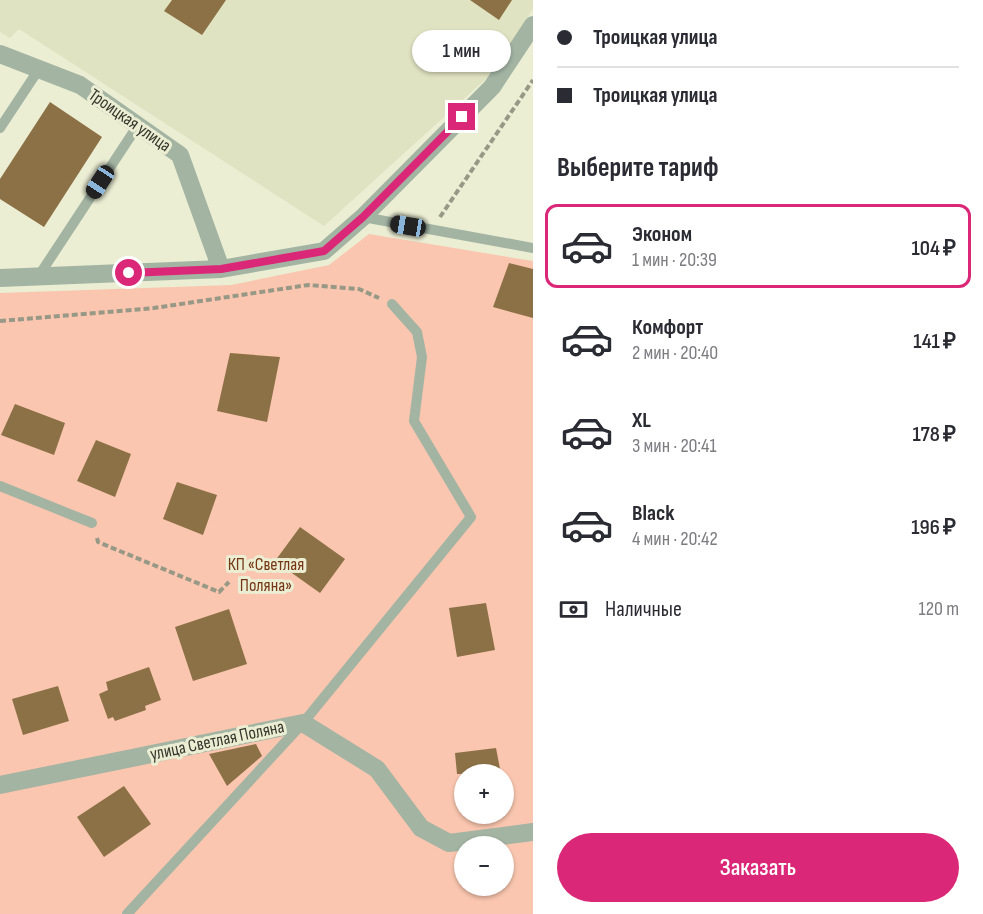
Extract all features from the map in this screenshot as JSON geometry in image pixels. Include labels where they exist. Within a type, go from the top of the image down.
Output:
[{"type":"street","points":[[0,278],[221,269],[324,251],[363,217],[492,87],[533,25]]},
{"type":"street","name":"Троицкая улица","points":[[0,54],[80,85],[180,155],[221,269]]},
{"type":"street","name":"улица Светлая Поляна","points":[[0,785],[303,723],[377,770],[422,828],[449,843],[533,832]]},
{"type":"lane","points":[[0,128],[39,69]]},
{"type":"lane","points":[[38,277],[138,125]]},
{"type":"lane","points":[[363,217],[533,248]]},
{"type":"lane","points":[[126,914],[303,723],[471,517],[414,421],[422,357],[417,332],[392,304]]},
{"type":"lane","points":[[0,486],[92,523]]},
{"type":"path","points":[[431,230],[533,80]]},
{"type":"path","points":[[0,321],[154,308],[308,285],[359,290],[392,304]]},
{"type":"path","points":[[92,523],[98,542],[219,592],[229,582]]},
{"type":"shaded area","points":[[0,0],[533,0],[533,9],[488,77],[324,226],[19,29],[10,38],[0,32]]},
{"type":"green space","name":"КП «Светлая Поляна»","points":[[369,234],[533,261],[533,914],[0,914],[0,293],[231,285],[329,265]]},
{"type":"building","points":[[172,0],[226,0],[202,35],[164,11]]},
{"type":"building","points":[[470,0],[512,0],[499,20]]},
{"type":"building","points":[[50,102],[102,137],[44,227],[0,199],[0,179]]},
{"type":"building","points":[[509,263],[533,269],[533,318],[493,307]]},
{"type":"building","points":[[230,353],[280,357],[267,422],[217,411]]},
{"type":"building","points":[[15,404],[65,423],[54,455],[1,435]]},
{"type":"building","points":[[96,440],[131,454],[115,497],[77,481]]},
{"type":"building","points":[[177,482],[217,495],[203,535],[163,519]]},
{"type":"building","points":[[300,527],[345,559],[320,593],[275,561]]},
{"type":"building","points":[[486,603],[495,650],[457,657],[449,608]]},
{"type":"building","points":[[229,609],[247,664],[193,681],[175,627]]},
{"type":"building","points":[[149,667],[161,700],[145,706],[146,710],[115,721],[113,717],[108,719],[99,694],[108,690],[106,682]]},
{"type":"building","points":[[58,686],[69,721],[23,735],[12,699]]},
{"type":"building","points":[[256,744],[262,756],[227,786],[209,754]]},
{"type":"building","points":[[496,748],[499,764],[456,764],[455,753]]},
{"type":"building","points":[[124,786],[151,824],[104,857],[77,817]]},
{"type":"route","points":[[129,273],[221,269],[324,251],[363,217],[462,117]]}]
